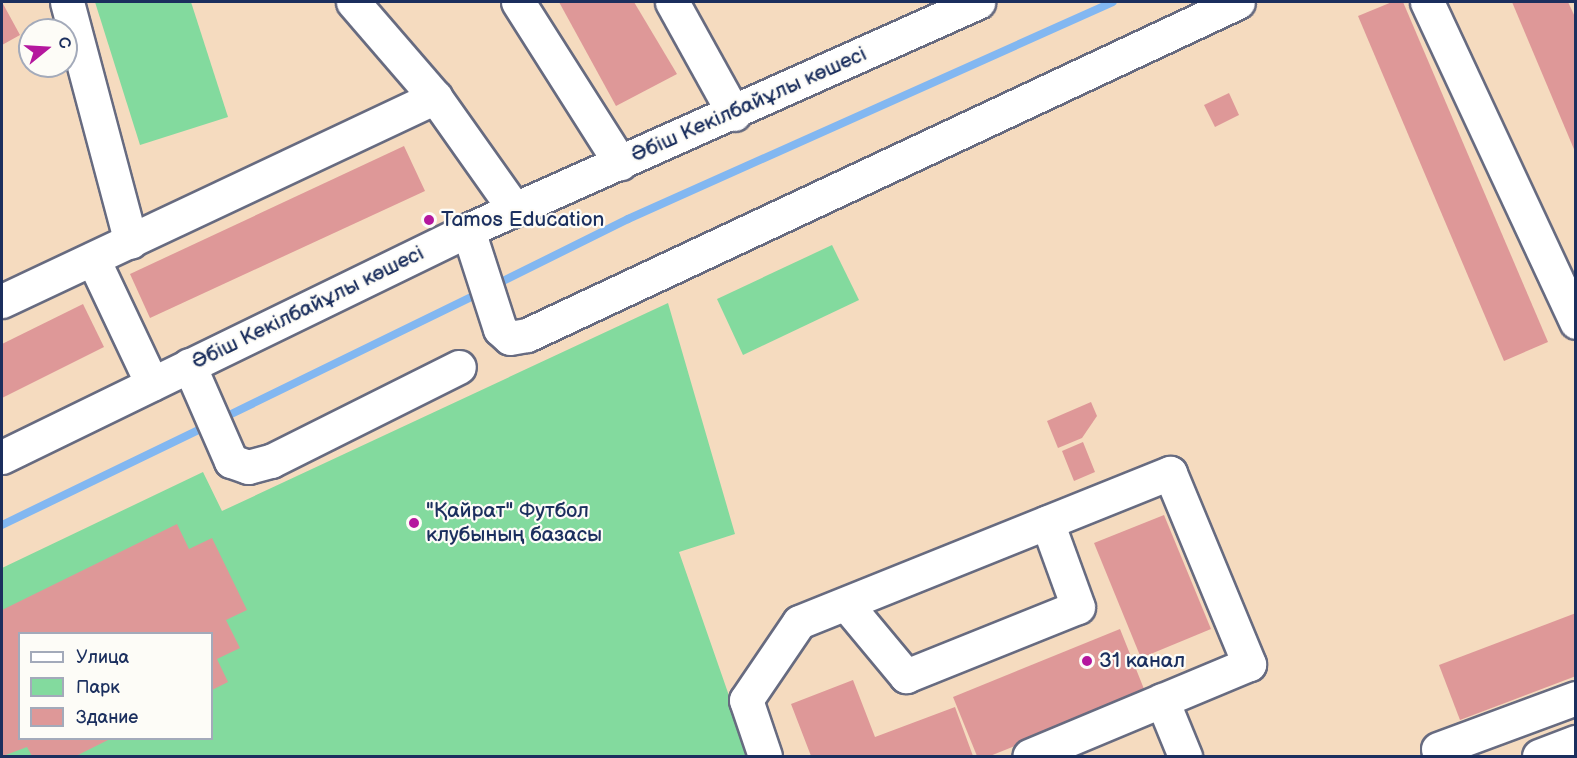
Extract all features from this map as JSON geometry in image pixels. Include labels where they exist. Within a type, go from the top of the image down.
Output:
[{"type":"street","points":[[67,2],[131,242]]},
{"type":"street","points":[[353,2],[435,96],[515,210]]},
{"type":"street","points":[[518,2],[620,163]]},
{"type":"street","points":[[672,2],[734,114]]},
{"type":"street","name":"Әбіш Кекілбайұлы көшесі","points":[[2,458],[468,230],[734,114],[978,2]]},
{"type":"street","points":[[468,230],[500,329],[510,338],[527,335],[1238,2]]},
{"type":"street","points":[[1427,2],[1575,322]]},
{"type":"street","points":[[2,301],[131,242],[435,96]]},
{"type":"street","points":[[93,259],[152,384]]},
{"type":"street","points":[[189,365],[231,461],[248,467],[271,461],[459,367]]},
{"type":"street","points":[[765,756],[746,700],[799,622],[1170,473],[1249,664],[1029,756]]},
{"type":"street","points":[[846,604],[906,675],[1078,607],[1047,522]]},
{"type":"street","points":[[1438,749],[1575,698]]},
{"type":"street","points":[[1162,700],[1185,756]]},
{"type":"street","points":[[1539,756],[1575,742]]},
{"type":"green space","points":[[95,2],[191,2],[228,117],[140,145]]},
{"type":"green space","points":[[832,245],[859,300],[743,355],[717,299]]},
{"type":"green space","name":"\"Қайрат\" Футбол клубының базасы","points":[[668,303],[735,534],[679,552],[750,756],[2,756],[2,568],[203,472],[222,511]]},
{"type":"building","points":[[2,2],[18,31],[18,36],[2,45]]},
{"type":"building","points":[[559,2],[634,2],[677,74],[616,106]]},
{"type":"building","points":[[1392,2],[1403,2],[1548,342],[1504,361],[1358,16]]},
{"type":"building","points":[[1512,2],[1568,2],[1576,19],[1576,154]]},
{"type":"building","points":[[1229,93],[1239,115],[1215,127],[1204,105]]},
{"type":"building","points":[[404,146],[425,191],[150,318],[130,274]]},
{"type":"building","points":[[83,304],[104,347],[2,398],[2,344]]},
{"type":"building","points":[[1091,402],[1097,416],[1082,438],[1058,448],[1047,421]]},
{"type":"building","points":[[1083,442],[1095,472],[1074,481],[1062,451]]},
{"type":"building","points":[[1164,515],[1211,629],[1141,658],[1094,543]]},
{"type":"building","points":[[177,524],[189,549],[212,538],[247,610],[226,620],[240,648],[217,659],[228,682],[213,690],[213,632],[18,632],[18,740],[108,740],[76,756],[32,756],[27,747],[3,756],[2,610]]},
{"type":"building","points":[[1576,613],[1576,676],[1460,720],[1439,665]]},
{"type":"building","name":"31 канал","points":[[1120,629],[1146,694],[990,756],[977,756],[953,697]]},
{"type":"building","points":[[853,680],[875,737],[955,707],[973,756],[811,756],[791,704]]},
{"type":"waterway","points":[[493,286],[628,219],[1113,2]]},
{"type":"waterway","points":[[221,419],[481,292]]},
{"type":"waterway","points":[[2,525],[209,425]]},
{"type":"place","name":"Tamos Education","points":[[429,220]]},
{"type":"place","name":"\"Қайрат\" Футбол клубының базасы","points":[[414,523]]},
{"type":"place","name":"31 канал","points":[[1087,661]]}]
